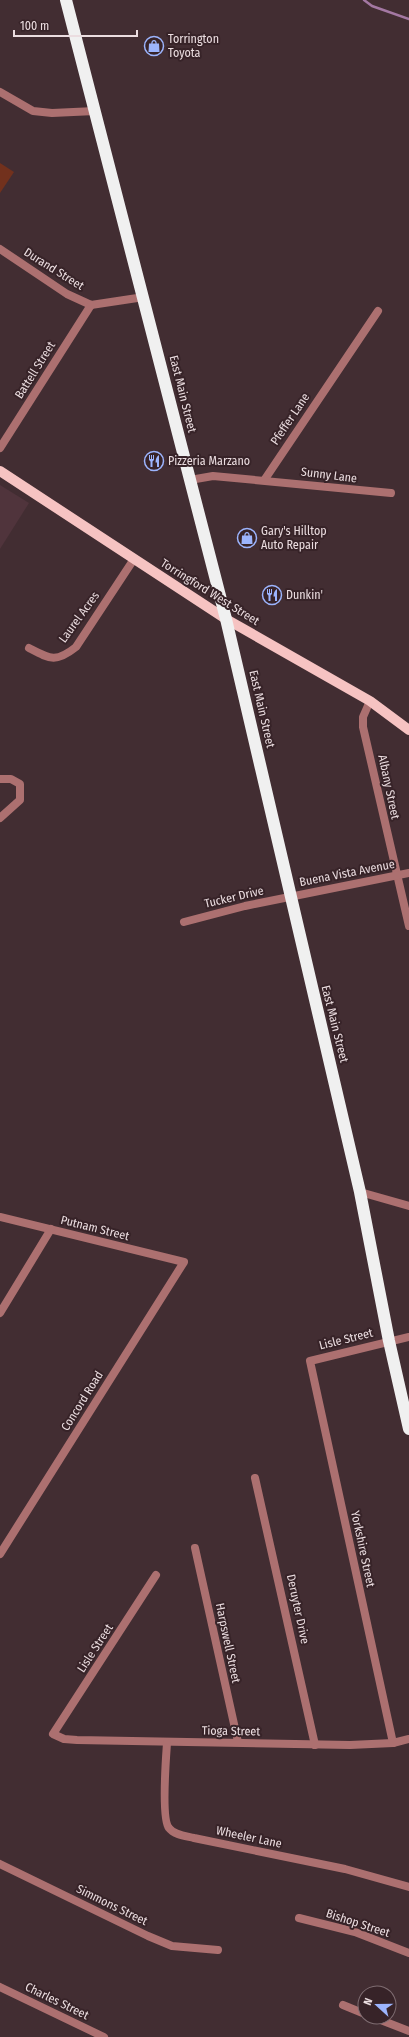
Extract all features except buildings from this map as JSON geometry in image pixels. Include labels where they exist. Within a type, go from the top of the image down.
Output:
[{"type":"highway","name":"East Main Street","points":[[66,0],[226,619],[360,1192],[389,1341],[409,1429]]},
{"type":"main road","name":"Torringford West Street","points":[[0,471],[226,619],[370,700],[409,730]]},
{"type":"street","points":[[0,92],[33,111],[52,113],[95,111]]},
{"type":"street","name":"Durand Street","points":[[0,249],[67,294],[91,305],[144,297]]},
{"type":"street","name":"Battell Street","points":[[0,448],[91,305]]},
{"type":"street","name":"Pfeffer Lane","points":[[265,479],[378,311]]},
{"type":"street","points":[[190,480],[214,476],[265,479]]},
{"type":"street","name":"Sunny Lane","points":[[265,479],[391,493]]},
{"type":"street","name":"Laurel Acres","points":[[29,648],[50,659],[65,656],[76,647],[134,559]]},
{"type":"street","name":"Albany Street","points":[[370,700],[363,717],[363,727],[409,926]]},
{"type":"street","points":[[0,779],[11,779],[20,784],[20,800],[0,818]]},
{"type":"street","name":"Buena Vista Avenue","points":[[290,896],[409,873]]},
{"type":"street","name":"Tucker Drive","points":[[184,922],[290,896]]},
{"type":"street","points":[[360,1192],[409,1206]]},
{"type":"street","name":"Putnam Street","points":[[0,1217],[184,1262]]},
{"type":"street","points":[[0,1313],[51,1229]]},
{"type":"street","name":"Concord Road","points":[[0,1554],[184,1262]]},
{"type":"street","name":"Lisle Street","points":[[310,1361],[409,1337]]},
{"type":"street","name":"Yorkshire Street","points":[[310,1361],[393,1743]]},
{"type":"street","name":"Deruyter Drive","points":[[255,1478],[315,1745]]},
{"type":"street","name":"Harpswell Street","points":[[195,1548],[238,1742]]},
{"type":"street","name":"Lisle Street","points":[[53,1734],[156,1575]]},
{"type":"street","name":"Tioga Street","points":[[53,1734],[64,1739],[77,1740],[167,1743],[238,1742],[350,1746],[393,1743],[409,1739]]},
{"type":"street","name":"Wheeler Lane","points":[[167,1743],[164,1816],[168,1828],[173,1832],[194,1838],[345,1869],[409,1887]]},
{"type":"street","name":"Simmons Street","points":[[0,1864],[148,1936],[172,1946],[218,1950]]},
{"type":"street","name":"Bishop Street","points":[[299,1918],[355,1932],[409,1953]]},
{"type":"street","name":"Charles Street","points":[[0,1987],[104,2037]]},
{"type":"street","points":[[343,2005],[357,2011]]},
{"type":"street","points":[[392,2025],[409,2032]]},
{"type":"shaded area","points":[[0,163],[14,172],[0,193]]},
{"type":"shaded area","points":[[0,485],[29,503],[0,549]]},
{"type":"waterway","points":[[364,0],[372,6],[409,19]]},
{"type":"place","name":"Torrington Toyota","points":[[154,46]]},
{"type":"place","name":"Pizzeria Marzano","points":[[154,461]]},
{"type":"place","name":"Gary's Hilltop Auto Repair","points":[[247,538]]},
{"type":"place","name":"Dunkin'","points":[[272,595]]}]
